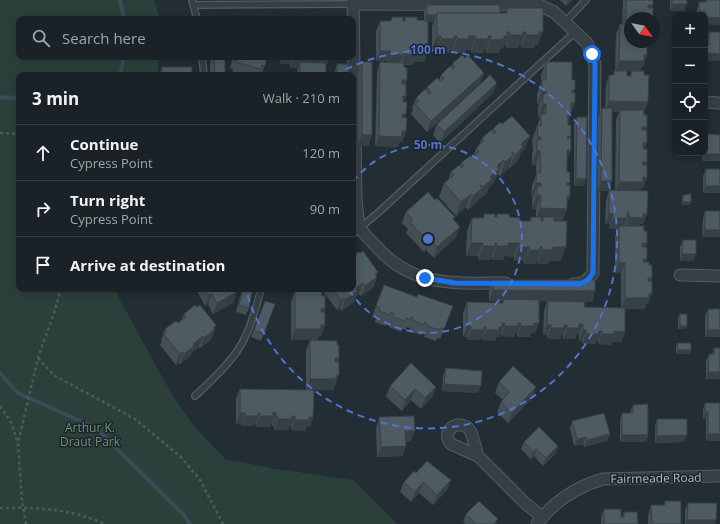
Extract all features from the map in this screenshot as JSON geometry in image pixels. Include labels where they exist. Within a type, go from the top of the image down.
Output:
[{"type":"street","points":[[353,16],[353,2],[540,3],[554,12],[587,43],[595,64],[593,273],[588,280],[580,284],[565,284]]},
{"type":"street","points":[[354,60],[354,72]]},
{"type":"street","points":[[708,102],[720,103]]},
{"type":"street","points":[[356,197],[357,231],[385,257],[406,271],[425,278],[455,283],[518,283]]},
{"type":"street","points":[[680,275],[720,276]]},
{"type":"street","points":[[478,456],[525,503],[539,521]]},
{"type":"street","name":"Fairmeade Road","points":[[539,521],[553,505],[574,490],[603,479],[720,476]]},
{"type":"lane","points":[[565,22],[586,0]]},
{"type":"lane","points":[[196,16],[192,2],[353,2]]},
{"type":"lane","points":[[357,231],[575,32]]},
{"type":"lane","points":[[202,60],[204,72]]},
{"type":"lane","points":[[195,396],[229,362],[241,345],[250,324],[260,292]]},
{"type":"path","points":[[0,133],[16,134]]},
{"type":"path","points":[[18,443],[38,358],[55,310],[59,292]]},
{"type":"path","points":[[38,358],[55,376],[135,419],[181,457],[200,480],[223,524]]},
{"type":"path","points":[[0,406],[11,422],[18,443],[23,508],[26,524]]},
{"type":"path","points":[[0,508],[59,510],[105,524]]},
{"type":"green space","name":"Arthur K. Draut Park","points":[[0,0],[154,0],[159,16],[16,16],[16,60],[160,60],[158,72],[16,72],[16,292],[116,292],[172,395],[194,426],[225,459],[276,469],[353,480],[397,524],[0,524]]},
{"type":"building","points":[[626,0],[653,0],[653,5],[648,5],[648,8],[653,8],[653,12],[626,12]]},
{"type":"building","points":[[672,0],[687,0],[687,4],[672,4]]},
{"type":"building","points":[[706,0],[720,0],[720,18],[708,17],[708,12],[699,11],[699,2],[706,2]]},
{"type":"building","points":[[427,5],[500,5],[500,13],[437,13],[436,15],[427,15]]},
{"type":"building","points":[[507,8],[543,8],[543,32],[539,32],[539,35],[526,35],[526,32],[523,32],[523,35],[510,35],[510,32],[507,32],[507,36],[504,36],[504,39],[491,40],[491,36],[488,36],[488,39],[476,39],[476,36],[469,36],[469,39],[457,39],[457,36],[454,36],[454,39],[441,39],[441,36],[437,36],[437,13],[507,13]]},
{"type":"building","points":[[392,17],[403,17],[403,21],[405,21],[405,17],[417,17],[417,20],[428,21],[428,51],[417,51],[417,55],[405,54],[405,51],[403,51],[403,55],[390,54],[390,51],[380,51],[380,21],[391,21]]},
{"type":"building","points":[[620,24],[624,24],[624,48],[647,48],[647,55],[644,55],[644,61],[619,61]]},
{"type":"building","points":[[709,32],[720,32],[720,54],[708,53]]},
{"type":"building","points":[[462,55],[465,58],[468,55],[484,73],[431,121],[415,104],[419,101],[416,98],[425,89],[429,94],[431,92],[427,87],[437,78],[440,81],[444,78],[441,75],[450,66],[453,69],[455,67],[452,64]]},
{"type":"building","points":[[214,60],[225,60],[225,72],[215,72]]},
{"type":"building","points":[[237,60],[266,60],[265,66],[262,65],[261,69],[236,62]]},
{"type":"building","points":[[300,62],[326,63],[326,72],[300,72]]},
{"type":"building","points":[[362,62],[372,62],[372,135],[362,135]]},
{"type":"building","points":[[380,62],[404,63],[404,67],[407,68],[407,80],[402,80],[402,84],[406,84],[406,96],[403,96],[403,102],[407,102],[406,114],[402,114],[402,117],[407,118],[406,131],[402,131],[402,137],[379,136]]},
{"type":"building","points":[[546,62],[572,62],[572,80],[575,80],[575,90],[572,90],[572,93],[575,93],[575,103],[571,103],[571,114],[568,114],[568,125],[571,125],[571,136],[567,138],[571,139],[571,150],[567,150],[567,172],[570,172],[570,183],[567,183],[567,185],[570,185],[570,196],[567,196],[567,209],[540,208],[541,195],[537,195],[537,186],[541,186],[541,183],[536,183],[537,172],[541,172],[540,151],[537,151],[537,139],[541,140],[541,137],[538,137],[537,126],[541,126],[541,114],[546,114],[546,104],[543,104],[543,94],[546,94],[546,91],[542,91],[542,80],[546,80]]},
{"type":"building","points":[[337,64],[348,64],[348,72],[337,72]]},
{"type":"building","points":[[162,67],[192,67],[192,72],[162,72]]},
{"type":"building","points":[[614,71],[627,71],[627,76],[631,76],[632,71],[644,71],[644,75],[649,75],[648,102],[609,101],[609,75],[614,75]]},
{"type":"building","points":[[490,75],[497,83],[444,132],[437,124]]},
{"type":"building","points":[[602,108],[612,108],[612,181],[601,181]]},
{"type":"building","points":[[620,110],[644,110],[644,115],[647,115],[647,127],[642,127],[642,130],[647,130],[647,143],[643,143],[643,149],[647,149],[647,162],[643,162],[642,165],[647,165],[647,178],[643,177],[643,182],[619,182]]},
{"type":"building","points":[[512,116],[530,136],[521,144],[523,147],[515,155],[513,152],[511,153],[513,155],[505,162],[503,160],[497,166],[499,169],[490,177],[492,179],[483,187],[481,185],[480,186],[482,188],[473,196],[471,194],[461,202],[444,183],[454,175],[451,172],[459,165],[462,168],[464,166],[461,163],[470,156],[472,158],[479,152],[476,148],[484,141],[482,138],[491,130],[494,134],[496,132],[493,129],[500,122],[502,124]]},
{"type":"building","points":[[577,117],[587,117],[586,179],[576,179]]},
{"type":"building","points":[[708,134],[720,135],[720,154],[708,154]]},
{"type":"building","points":[[706,169],[720,169],[720,186],[705,186]]},
{"type":"building","points":[[609,190],[648,191],[647,214],[643,214],[643,218],[629,217],[629,213],[627,213],[627,218],[613,218],[613,214],[609,214]]},
{"type":"building","points":[[428,192],[435,200],[437,198],[455,217],[453,219],[460,227],[437,247],[430,240],[428,242],[410,222],[413,220],[406,212]]},
{"type":"building","points":[[691,194],[691,202],[683,202],[683,195]]},
{"type":"building","points":[[705,211],[720,211],[720,230],[705,230]]},
{"type":"building","points":[[484,214],[495,214],[495,217],[497,217],[497,214],[509,214],[509,217],[520,218],[520,221],[531,221],[531,217],[541,217],[541,220],[543,221],[543,217],[554,217],[554,221],[567,221],[566,247],[553,247],[553,250],[542,250],[542,247],[540,247],[540,250],[529,250],[529,247],[519,247],[519,243],[508,243],[508,246],[497,246],[497,243],[495,243],[495,246],[483,246],[483,243],[471,243],[472,218],[484,218]]},
{"type":"building","points":[[619,226],[644,226],[644,231],[647,231],[647,243],[642,243],[642,247],[647,247],[647,259],[644,259],[643,262],[649,262],[649,265],[652,265],[652,278],[648,278],[648,281],[652,281],[652,294],[649,294],[649,298],[625,298],[625,263],[619,263]]},
{"type":"building","points":[[683,240],[696,240],[696,254],[682,254]]},
{"type":"building","points":[[363,251],[378,272],[375,275],[377,277],[365,286],[363,283],[356,288],[356,254],[359,252],[360,253]]},
{"type":"building","points":[[492,280],[595,280],[595,291],[493,290]]},
{"type":"building","points":[[384,285],[417,297],[418,294],[453,306],[444,329],[440,328],[439,330],[427,326],[428,324],[425,322],[424,325],[412,320],[413,318],[411,317],[410,320],[406,318],[405,321],[393,317],[394,314],[391,312],[390,315],[379,311],[380,308],[376,306]]},
{"type":"building","points":[[207,292],[237,292],[217,303],[212,294],[209,295]]},
{"type":"building","points":[[242,292],[252,292],[249,308],[239,305]]},
{"type":"building","points":[[295,292],[322,292],[322,296],[325,295],[325,309],[321,308],[321,312],[325,312],[325,325],[321,325],[321,329],[295,329]]},
{"type":"building","points":[[335,292],[356,292],[345,300],[344,298],[341,300]]},
{"type":"building","points":[[504,299],[539,300],[539,323],[534,323],[534,326],[521,326],[521,323],[518,323],[518,326],[505,326],[505,323],[502,323],[502,327],[499,327],[499,330],[486,330],[486,327],[484,327],[484,330],[471,330],[471,326],[467,326],[467,302],[503,303]]},
{"type":"building","points":[[265,301],[275,304],[264,334],[254,330]]},
{"type":"building","points":[[548,301],[585,302],[584,307],[625,308],[625,332],[615,331],[614,334],[602,334],[602,331],[599,331],[599,334],[586,334],[586,330],[583,330],[583,324],[579,324],[579,328],[567,328],[567,325],[564,325],[564,328],[551,328],[551,325],[547,324]]},
{"type":"building","points":[[195,305],[197,307],[200,305],[216,325],[213,328],[215,329],[204,338],[203,336],[193,344],[194,346],[184,354],[183,352],[180,354],[164,335],[167,332],[165,329],[176,321],[178,323],[186,317],[184,314]]},
{"type":"building","points":[[708,309],[720,309],[720,330],[708,330]]},
{"type":"building","points":[[680,314],[687,314],[687,326],[680,326]]},
{"type":"building","points":[[310,340],[337,341],[337,345],[339,345],[339,358],[335,358],[335,362],[339,362],[339,375],[336,375],[336,379],[310,379]]},
{"type":"building","points":[[677,343],[691,343],[691,350],[678,350]]},
{"type":"building","points":[[714,348],[720,348],[720,372],[708,372],[709,354],[714,354]]},
{"type":"building","points":[[411,363],[436,387],[425,398],[415,389],[405,400],[390,386]]},
{"type":"building","points":[[513,366],[536,387],[512,413],[501,402],[509,392],[499,382]]},
{"type":"building","points":[[446,368],[482,371],[481,386],[444,384]]},
{"type":"building","points":[[240,389],[314,390],[313,417],[309,417],[309,420],[295,420],[295,416],[292,416],[292,419],[278,419],[276,413],[273,412],[273,416],[260,416],[260,413],[258,413],[257,416],[245,416],[245,413],[240,413]]},
{"type":"building","points":[[705,403],[720,403],[720,434],[708,434],[708,412],[705,412]]},
{"type":"building","points":[[648,404],[648,435],[622,435],[622,413],[633,413],[633,405]]},
{"type":"building","points":[[604,413],[610,434],[587,440],[586,437],[577,439],[572,421]]},
{"type":"building","points":[[414,416],[415,431],[405,431],[406,446],[381,447],[379,417]]},
{"type":"building","points":[[657,419],[687,419],[687,435],[657,436]]},
{"type":"building","points":[[539,427],[558,446],[546,458],[536,449],[533,452],[524,442]]},
{"type":"building","points":[[427,461],[451,480],[437,495],[423,482],[415,492],[404,482],[414,471],[416,473]]},
{"type":"building","points":[[479,501],[498,519],[493,524],[476,524],[466,514]]},
{"type":"building","points":[[665,501],[681,501],[681,524],[652,524],[651,505],[665,505]]},
{"type":"building","points":[[688,503],[717,503],[716,520],[687,520]]},
{"type":"building","points":[[604,509],[621,509],[621,517],[624,517],[624,512],[637,512],[638,524],[604,524]]},
{"type":"waterway","points":[[120,0],[123,16]]},
{"type":"waterway","points":[[121,72],[123,60]]},
{"type":"waterway","points":[[0,97],[16,98]]},
{"type":"waterway","points":[[0,373],[18,393],[96,428],[184,515],[190,524]]},
{"type":"route","points":[[425,278],[455,283],[580,284],[588,280],[593,273],[595,64],[592,54]]}]
